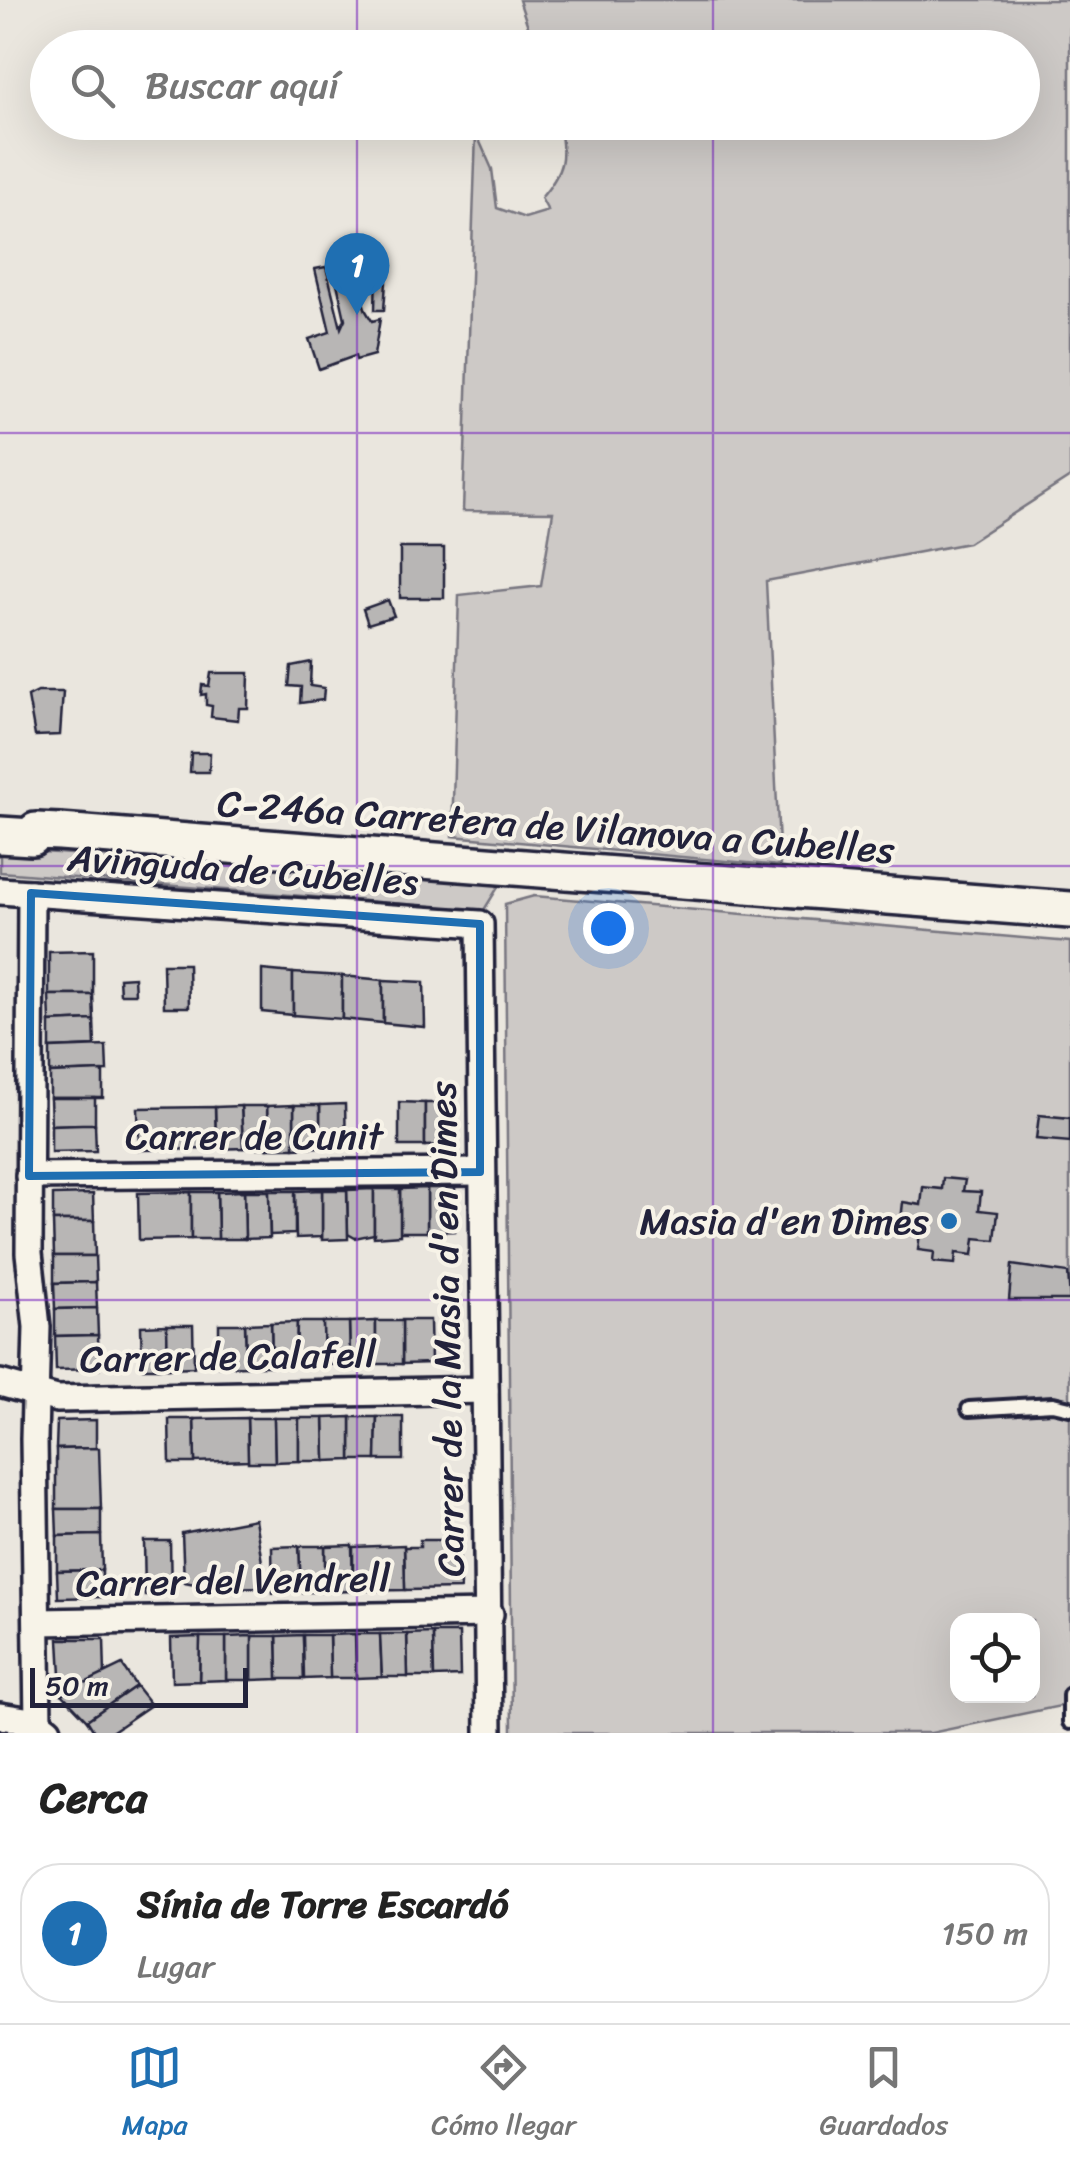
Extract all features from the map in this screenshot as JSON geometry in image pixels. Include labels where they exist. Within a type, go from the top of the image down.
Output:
[{"type":"street","name":"C-246a Carretera de Vilanova a Cubelles","points":[[0,820],[25,822],[36,831],[1070,910]]},
{"type":"street","name":"C-246a Carretera de Vilanova a Cubelles","points":[[0,835],[32,838],[36,831]]},
{"type":"street","name":"Avinguda de Cubelles","points":[[0,891],[480,924]]},
{"type":"street","points":[[0,1716],[45,1728],[38,1622],[34,1391],[37,1328],[29,1253],[32,892]]},
{"type":"street","name":"Carrer de la Masia d'en Dimes","points":[[480,924],[489,1733]]},
{"type":"street","name":"Carrer de Cunit","points":[[29,1176],[480,1172]]},
{"type":"street","name":"Carrer de Calafell","points":[[0,1382],[57,1399],[485,1390]]},
{"type":"street","name":"Carrer del Vendrell","points":[[38,1622],[490,1614]]},
{"type":"lane","points":[[969,1409],[1070,1408]]},
{"type":"lane","points":[[1070,1695],[1070,1722]]},
{"type":"highlighted area","points":[[31,893],[480,924],[480,1172],[29,1176]]},
{"type":"shaded area","points":[[519,0],[1070,0],[1070,477],[968,543],[766,581],[780,866],[452,836],[459,595],[541,586],[553,512],[463,511],[476,140],[492,169],[497,208],[525,218],[548,211],[541,198],[561,163],[561,140],[1040,140],[1040,30],[529,30]]},
{"type":"shaded area","points":[[0,849],[500,884],[484,910],[479,910],[0,872]]},
{"type":"shaded area","points":[[534,896],[1070,942],[1070,1704],[931,1733],[512,1733],[505,904]]},
{"type":"building","points":[[381,257],[382,267],[387,268],[384,310],[375,310],[376,269],[343,269],[343,259]]},
{"type":"building","points":[[326,267],[341,328],[345,319],[336,279],[354,274],[366,311],[372,321],[380,319],[374,355],[356,360],[355,356],[319,369],[309,339],[330,332],[315,269]]},
{"type":"building","points":[[400,548],[444,548],[444,598],[400,598]]},
{"type":"building","points":[[388,600],[394,616],[368,624],[363,609]]},
{"type":"building","points":[[311,662],[310,686],[324,688],[323,700],[300,703],[301,687],[289,686],[291,666]]},
{"type":"building","points":[[211,673],[249,673],[248,708],[239,708],[238,720],[211,717],[212,706],[206,705],[206,694],[201,695],[202,685],[209,686]]},
{"type":"building","points":[[38,692],[63,692],[60,735],[35,736],[28,697]]},
{"type":"building","points":[[191,753],[210,753],[209,772],[190,772]]},
{"type":"building","points":[[93,951],[93,995],[49,995],[49,952]]},
{"type":"building","points":[[163,964],[188,964],[189,1007],[164,1007]]},
{"type":"building","points":[[262,970],[293,973],[293,1015],[262,1012]]},
{"type":"building","points":[[293,973],[342,976],[342,1019],[293,1015]]},
{"type":"building","points":[[342,976],[383,980],[383,1023],[342,1019]]},
{"type":"building","points":[[134,977],[135,994],[120,994],[119,978]]},
{"type":"building","points":[[383,980],[424,982],[425,1027],[383,1023]]},
{"type":"building","points":[[49,995],[93,995],[94,1020],[50,1022]]},
{"type":"building","points":[[94,1020],[95,1046],[50,1048],[50,1022]]},
{"type":"building","points":[[106,1046],[107,1071],[50,1073],[50,1048]]},
{"type":"building","points":[[103,1071],[103,1098],[50,1098],[50,1073]]},
{"type":"building","points":[[50,1098],[95,1098],[95,1124],[51,1125]]},
{"type":"building","points":[[399,1102],[425,1103],[425,1146],[399,1146]]},
{"type":"building","points":[[425,1103],[452,1103],[453,1145],[425,1146]]},
{"type":"building","points":[[345,1104],[346,1147],[320,1147],[320,1105]]},
{"type":"building","points":[[294,1105],[320,1105],[320,1147],[294,1148]]},
{"type":"building","points":[[294,1105],[294,1148],[268,1148],[267,1106]]},
{"type":"building","points":[[241,1106],[267,1106],[268,1148],[243,1148]]},
{"type":"building","points":[[241,1106],[243,1148],[216,1149],[215,1107]]},
{"type":"building","points":[[215,1107],[216,1149],[139,1150],[138,1108]]},
{"type":"building","points":[[1039,1115],[1070,1118],[1070,1142],[1036,1139]]},
{"type":"building","points":[[95,1124],[96,1151],[51,1152],[51,1125]]},
{"type":"building","name":"Masia d'en Dimes","points":[[943,1178],[965,1180],[963,1191],[981,1192],[979,1210],[998,1212],[995,1240],[975,1238],[973,1255],[956,1253],[955,1264],[933,1262],[934,1252],[918,1250],[920,1232],[900,1230],[903,1202],[921,1205],[923,1187],[942,1189]]},
{"type":"building","points":[[427,1188],[455,1188],[455,1231],[427,1232]]},
{"type":"building","points":[[427,1188],[427,1232],[400,1232],[400,1189]]},
{"type":"building","points":[[374,1189],[374,1234],[355,1238],[348,1234],[347,1190]]},
{"type":"building","points":[[374,1189],[400,1189],[400,1235],[374,1237]]},
{"type":"building","points":[[322,1190],[347,1190],[348,1239],[322,1240]]},
{"type":"building","points":[[322,1190],[322,1237],[296,1238],[295,1191]]},
{"type":"building","points":[[244,1191],[269,1191],[270,1238],[245,1239]]},
{"type":"building","points":[[244,1191],[245,1239],[218,1239],[217,1192]]},
{"type":"building","points":[[269,1191],[295,1191],[295,1234],[270,1235]]},
{"type":"building","points":[[191,1192],[191,1239],[139,1240],[138,1193]]},
{"type":"building","points":[[191,1192],[217,1192],[218,1239],[191,1239]]},
{"type":"building","points":[[93,1194],[94,1221],[53,1221],[53,1195]]},
{"type":"building","points":[[53,1221],[94,1221],[95,1256],[54,1256]]},
{"type":"building","points":[[54,1256],[95,1256],[96,1282],[54,1283]]},
{"type":"building","points":[[1012,1265],[1068,1273],[1070,1300],[1009,1300]]},
{"type":"building","points":[[96,1282],[97,1308],[55,1309],[54,1283]]},
{"type":"building","points":[[97,1308],[98,1335],[55,1336],[55,1309]]},
{"type":"building","points":[[402,1320],[430,1320],[431,1363],[402,1364]]},
{"type":"building","points":[[376,1321],[376,1364],[350,1364],[349,1322]]},
{"type":"building","points":[[376,1321],[402,1321],[402,1364],[376,1364]]},
{"type":"building","points":[[297,1322],[296,1365],[272,1366],[271,1323]]},
{"type":"building","points":[[297,1322],[323,1322],[324,1365],[296,1365]]},
{"type":"building","points":[[323,1322],[349,1322],[350,1364],[324,1365]]},
{"type":"building","points":[[271,1323],[272,1366],[246,1366],[245,1324]]},
{"type":"building","points":[[219,1324],[245,1324],[246,1366],[219,1367]]},
{"type":"building","points":[[167,1325],[168,1368],[142,1368],[141,1326]]},
{"type":"building","points":[[167,1325],[193,1325],[194,1367],[168,1368]]},
{"type":"building","points":[[98,1335],[99,1369],[56,1370],[55,1336]]},
{"type":"building","points":[[351,1417],[377,1417],[376,1460],[351,1460]]},
{"type":"building","points":[[351,1417],[351,1460],[325,1461],[324,1418]]},
{"type":"building","points":[[377,1417],[403,1417],[403,1460],[376,1460]]},
{"type":"building","points":[[247,1418],[274,1418],[275,1462],[248,1462]]},
{"type":"building","points":[[247,1418],[248,1460],[195,1462],[194,1419]]},
{"type":"building","points":[[274,1418],[299,1418],[299,1461],[275,1462]]},
{"type":"building","points":[[299,1418],[324,1418],[325,1461],[299,1461]]},
{"type":"building","points":[[169,1419],[194,1419],[195,1463],[170,1463]]},
{"type":"building","points":[[96,1420],[96,1448],[56,1449],[57,1421]]},
{"type":"building","points":[[99,1448],[101,1509],[56,1509],[56,1449]]},
{"type":"building","points":[[56,1509],[101,1509],[101,1535],[57,1536]]},
{"type":"building","points":[[255,1519],[266,1587],[216,1588],[184,1582],[182,1533]]},
{"type":"building","points":[[101,1535],[102,1570],[57,1571],[57,1536]]},
{"type":"building","points":[[420,1540],[441,1540],[441,1547],[459,1546],[460,1589],[405,1590],[404,1547],[420,1547]]},
{"type":"building","points":[[144,1541],[170,1541],[171,1595],[145,1596]]},
{"type":"building","points":[[352,1545],[353,1591],[325,1592],[325,1546]]},
{"type":"building","points":[[404,1545],[405,1590],[353,1591],[353,1547]]},
{"type":"building","points":[[299,1546],[325,1546],[325,1592],[301,1592]]},
{"type":"building","points":[[299,1546],[301,1592],[273,1593],[272,1547]]},
{"type":"building","points":[[102,1570],[102,1597],[58,1598],[57,1571]]},
{"type":"building","points":[[433,1633],[434,1677],[408,1677],[407,1634]]},
{"type":"building","points":[[433,1633],[459,1633],[460,1676],[434,1677]]},
{"type":"building","points":[[355,1634],[380,1634],[382,1677],[356,1678]]},
{"type":"building","points":[[355,1634],[356,1678],[330,1678],[329,1635]]},
{"type":"building","points":[[380,1634],[407,1634],[408,1677],[382,1677]]},
{"type":"building","points":[[303,1635],[304,1679],[278,1679],[277,1636]]},
{"type":"building","points":[[303,1635],[329,1635],[330,1678],[304,1679]]},
{"type":"building","points":[[252,1636],[277,1636],[278,1679],[252,1680]]},
{"type":"building","points":[[252,1636],[252,1680],[226,1680],[226,1637]]},
{"type":"building","points":[[200,1637],[226,1637],[226,1680],[199,1681]]},
{"type":"building","points":[[200,1637],[199,1681],[172,1682],[171,1638]]},
{"type":"building","points":[[59,1639],[104,1639],[105,1675],[62,1694]]},
{"type":"building","points":[[122,1665],[136,1686],[87,1720],[62,1694]]},
{"type":"building","points":[[136,1686],[151,1705],[110,1733],[95,1733],[87,1720]]},
{"type":"place","name":"Sínia de Torre Escardó","points":[[357,315]]},
{"type":"place","name":"Masia d'en Dimes","points":[[949,1221]]}]
